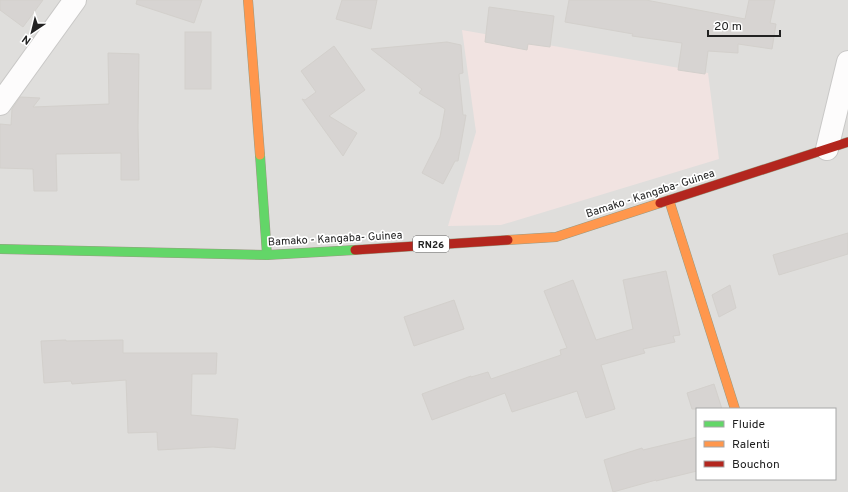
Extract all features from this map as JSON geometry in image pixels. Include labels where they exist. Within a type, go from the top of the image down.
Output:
[{"type":"main road","points":[[248,0],[267,255]]},
{"type":"main road","name":"Bamako - Kangaba- Guinea","points":[[0,249],[267,255],[556,237],[848,142]]},
{"type":"main road","points":[[669,200],[735,408]]},
{"type":"street","points":[[0,104],[75,0]]},
{"type":"street","points":[[827,149],[848,62]]},
{"type":"shaded area","points":[[0,0],[848,0],[848,492],[0,492]]},
{"type":"shaded area","points":[[462,30],[708,73],[719,159],[501,225],[448,226],[476,132]]},
{"type":"building","points":[[0,0],[43,0],[23,27],[0,10]]},
{"type":"building","points":[[137,0],[202,0],[194,23],[136,4]]},
{"type":"building","points":[[342,0],[377,0],[371,29],[336,19]]},
{"type":"building","points":[[569,0],[646,0],[745,19],[749,0],[775,0],[770,23],[776,24],[772,49],[738,44],[738,53],[708,51],[705,74],[678,70],[682,43],[632,36],[633,34],[565,22]]},
{"type":"building","points":[[489,7],[554,16],[550,47],[528,44],[527,50],[485,42]]},
{"type":"building","points":[[185,32],[211,32],[211,89],[185,89]]},
{"type":"building","points":[[447,42],[461,45],[463,73],[459,74],[463,115],[466,115],[458,161],[455,161],[443,184],[422,173],[440,137],[445,109],[419,93],[422,89],[371,49]]},
{"type":"building","points":[[334,46],[365,90],[329,116],[357,133],[343,156],[302,99],[305,100],[316,92],[301,71]]},
{"type":"building","points":[[108,53],[139,54],[139,180],[121,180],[121,153],[56,154],[57,191],[34,191],[33,169],[0,168],[0,124],[11,125],[12,109],[20,97],[40,98],[33,107],[109,104]]},
{"type":"building","points":[[848,233],[848,254],[779,275],[773,255]]},
{"type":"building","points":[[666,271],[680,335],[673,336],[675,342],[643,349],[645,353],[601,365],[615,409],[586,418],[577,391],[512,412],[505,393],[432,420],[422,394],[471,376],[488,372],[491,379],[561,355],[560,350],[567,348],[544,291],[573,280],[596,340],[633,329],[623,280]]},
{"type":"building","points":[[730,285],[736,308],[719,317],[712,295]]},
{"type":"building","points":[[454,300],[464,329],[414,346],[404,317]]},
{"type":"building","points":[[123,340],[123,353],[217,353],[216,374],[192,374],[191,415],[238,419],[235,449],[213,447],[158,450],[157,432],[128,433],[126,380],[72,384],[71,381],[44,383],[41,341]]},
{"type":"building","points":[[714,384],[722,408],[692,409],[687,393]]},
{"type":"building","points":[[696,437],[696,471],[656,480],[613,492],[604,460],[642,448],[643,450]]},
{"type":"traffic: fast","points":[[260,155],[267,255]]},
{"type":"traffic: fast","points":[[0,249],[267,255],[355,250]]},
{"type":"traffic: slow","points":[[248,0],[260,155]]},
{"type":"traffic: slow","points":[[669,200],[735,408]]},
{"type":"traffic: slow","points":[[508,240],[556,237],[660,203]]},
{"type":"traffic: jam","points":[[660,203],[848,142]]},
{"type":"traffic: jam","points":[[355,250],[508,240]]}]
